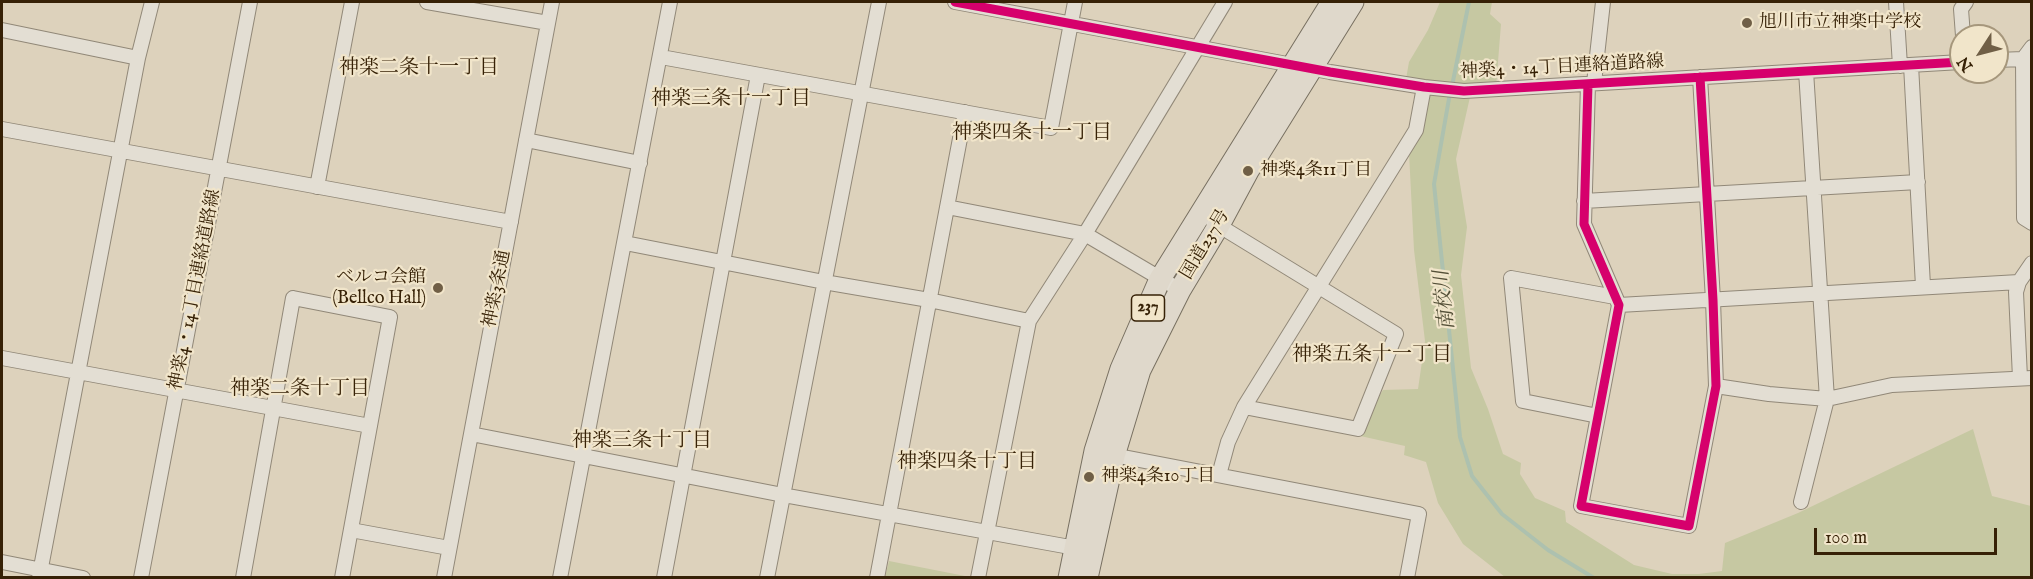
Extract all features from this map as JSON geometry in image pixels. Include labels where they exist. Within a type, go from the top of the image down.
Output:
[{"type":"highway","name":"国道237号","points":[[1070,578],[1084,549],[1121,369],[1161,279],[1248,171],[1332,2]]},
{"type":"highway","name":"国道237号","points":[[1301,67],[1353,2]]},
{"type":"highway","name":"国道237号","points":[[1104,453],[1210,220]]},
{"type":"highway","name":"国道237号","points":[[1084,549],[1087,578]]},
{"type":"street","points":[[40,573],[138,58],[152,2]]},
{"type":"street","name":"神楽4・14丁目連絡道路線","points":[[141,578],[250,2]]},
{"type":"street","points":[[317,187],[352,2]]},
{"type":"street","points":[[427,2],[548,23]]},
{"type":"street","name":"神楽3条通","points":[[444,578],[552,2]]},
{"type":"street","points":[[560,578],[670,2]]},
{"type":"street","points":[[767,578],[879,2]]},
{"type":"street","name":"神楽4・14丁目連絡道路線","points":[[955,2],[1301,67],[1459,91],[1949,63]]},
{"type":"street","points":[[661,57],[1051,128],[1075,2]]},
{"type":"street","points":[[978,578],[1029,321],[1225,2]]},
{"type":"street","points":[[1603,2],[1591,84],[1584,224],[1617,301],[1581,506],[1689,526],[1716,386],[1700,77]]},
{"type":"street","points":[[1896,2],[1906,65],[1918,182],[1923,286]]},
{"type":"street","points":[[1962,24],[1961,9],[1966,2]]},
{"type":"street","points":[[2,30],[138,58]]},
{"type":"street","points":[[2009,58],[2029,56],[2024,218],[2031,223]]},
{"type":"street","points":[[1801,502],[1827,399],[1806,71]]},
{"type":"street","points":[[664,578],[758,75]]},
{"type":"street","points":[[1219,475],[1228,442],[1245,407],[1416,130],[1424,87]]},
{"type":"street","points":[[877,578],[965,112]]},
{"type":"street","points":[[2,137],[2,128],[511,222]]},
{"type":"street","points":[[526,140],[640,163]]},
{"type":"street","points":[[1584,201],[1918,182]]},
{"type":"street","points":[[946,207],[1084,234],[1180,290]]},
{"type":"street","points":[[1210,220],[1396,334],[1358,429],[1245,407]]},
{"type":"street","points":[[625,243],[1029,321]]},
{"type":"street","points":[[1716,386],[1827,399],[1892,385],[2026,378],[2016,292],[2019,282],[2031,263]]},
{"type":"street","points":[[1598,416],[1523,401],[1511,278],[1617,301],[1713,300],[2019,282]]},
{"type":"street","points":[[243,578],[293,298],[390,317],[342,578]]},
{"type":"street","points":[[2,358],[370,426]]},
{"type":"street","points":[[471,434],[889,515],[1084,549]]},
{"type":"street","points":[[1104,453],[1419,514],[1407,578]]},
{"type":"street","points":[[351,530],[449,548]]},
{"type":"street","points":[[2,562],[40,573],[83,578]]},
{"type":"green space","points":[[1440,2],[1492,2],[1490,14],[1501,24],[1496,87],[1472,87],[1406,79],[1409,62],[1428,30]]},
{"type":"green space","points":[[1428,95],[1470,97],[1456,159],[1467,227],[1461,275],[1471,368],[1503,454],[1521,463],[1520,474],[1535,498],[1565,511],[1566,522],[1634,565],[1672,574],[1722,571],[1725,543],[1798,513],[1973,429],[1992,496],[2031,506],[2031,577],[1505,577],[1463,544],[1438,503],[1426,462],[1404,455],[1405,446],[1356,435],[1383,390],[1418,389],[1425,341],[1414,250],[1409,153]]},
{"type":"green space","points":[[889,561],[970,577],[885,577]]},
{"type":"waterway","name":"南校川","points":[[1452,86],[1469,2]]},
{"type":"waterway","name":"南校川","points":[[1450,93],[1434,184],[1460,437],[1472,476],[1502,514],[1548,550],[1594,578]]},
{"type":"cycle path","points":[[955,2],[1330,72],[1464,91],[1949,63]]},
{"type":"cycle path","points":[[1588,84],[1584,224],[1619,305],[1581,506],[1689,526],[1716,386],[1700,77]]},
{"type":"place","name":"旭川市立神楽中学校","points":[[1747,23]]},
{"type":"place","name":"神楽4条11丁目","points":[[1248,171]]},
{"type":"place","name":"ベルコ会館 (Bellco Hall)","points":[[438,288]]},
{"type":"place","name":"神楽4条10丁目","points":[[1089,477]]},
{"type":"district","name":"神楽二条十一丁目","points":[[419,69]]},
{"type":"district","name":"神楽三条十一丁目","points":[[731,100]]},
{"type":"district","name":"神楽四条十一丁目","points":[[1032,134]]},
{"type":"district","name":"神楽五条十一丁目","points":[[1372,356]]},
{"type":"district","name":"神楽二条十丁目","points":[[300,390]]},
{"type":"district","name":"神楽三条十丁目","points":[[642,442]]},
{"type":"district","name":"神楽四条十丁目","points":[[967,463]]}]
